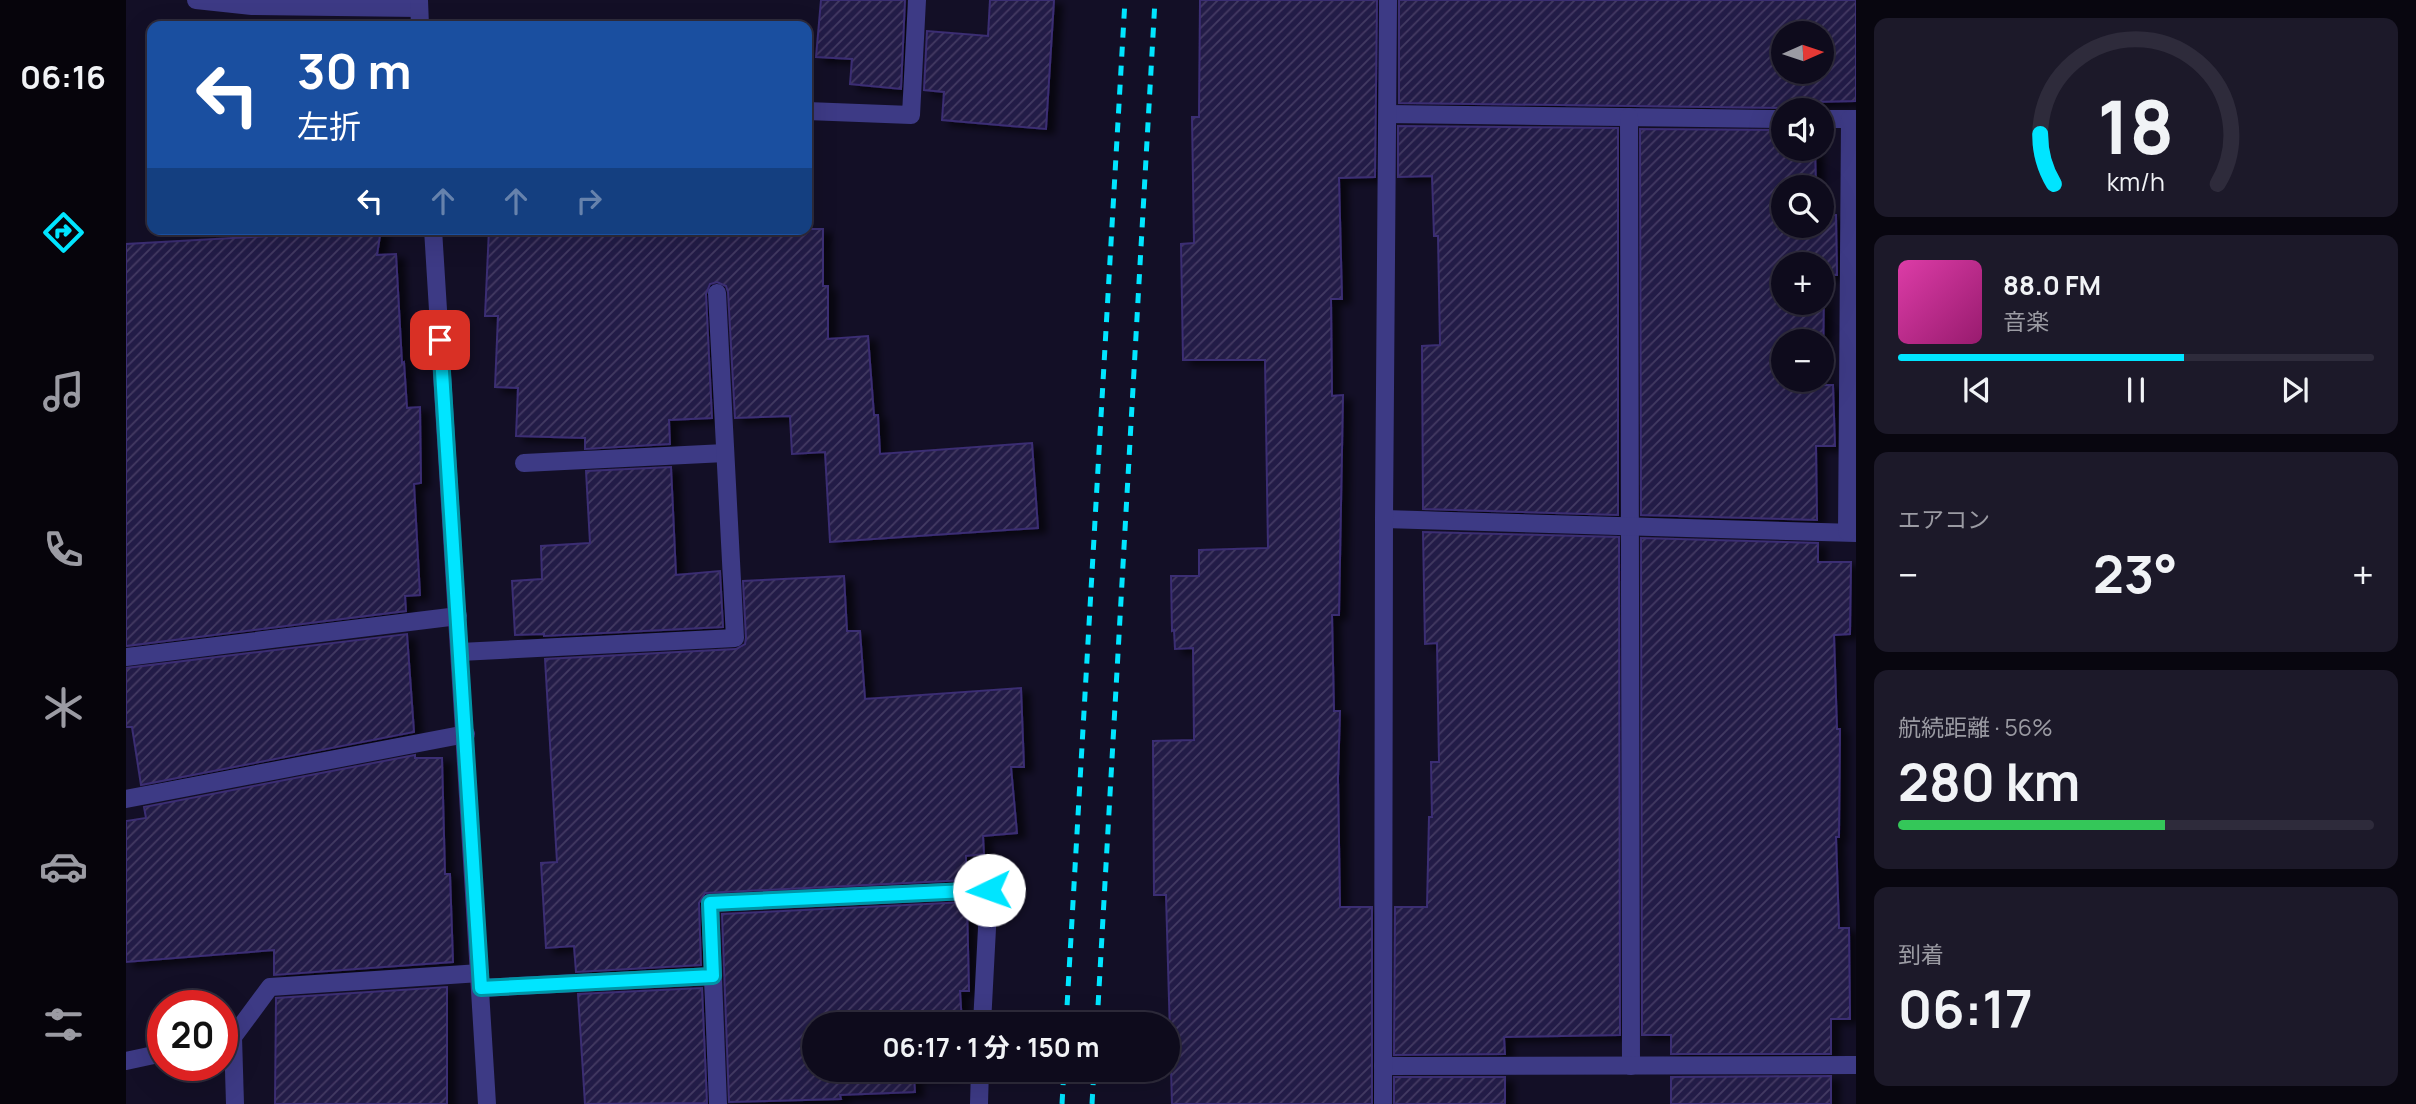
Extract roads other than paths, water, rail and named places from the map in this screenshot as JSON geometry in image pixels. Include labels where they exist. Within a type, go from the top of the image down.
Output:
[{"type":"street","points":[[197,0],[252,6],[419,4]]},
{"type":"street","points":[[812,111],[911,115],[918,0]]},
{"type":"street","points":[[1383,1104],[1388,0]]},
{"type":"street","points":[[1388,114],[1771,119]]},
{"type":"street","points":[[1629,117],[1631,1066]]},
{"type":"street","points":[[1384,520],[1851,532],[1853,119],[1834,119]]},
{"type":"street","points":[[433,235],[487,1104]]},
{"type":"street","points":[[460,652],[735,638],[718,293]]},
{"type":"street","points":[[524,463],[725,453]]},
{"type":"street","points":[[126,657],[458,616]]},
{"type":"street","points":[[126,799],[466,734]]},
{"type":"street","points":[[718,1104],[710,903],[989,890],[983,1012]]},
{"type":"street","points":[[238,1026],[270,987],[713,976]]},
{"type":"street","points":[[126,1061],[147,1056]]},
{"type":"street","points":[[1383,1066],[1856,1065]]},
{"type":"street","points":[[233,1081],[235,1104]]},
{"type":"street","points":[[979,1104],[980,1082]]},
{"type":"railway","points":[[1067,1012],[1125,0]]},
{"type":"railway","points":[[1098,1012],[1155,0]]},
{"type":"railway","points":[[1062,1104],[1063,1082]]},
{"type":"railway","points":[[1092,1104],[1093,1082]]}]
